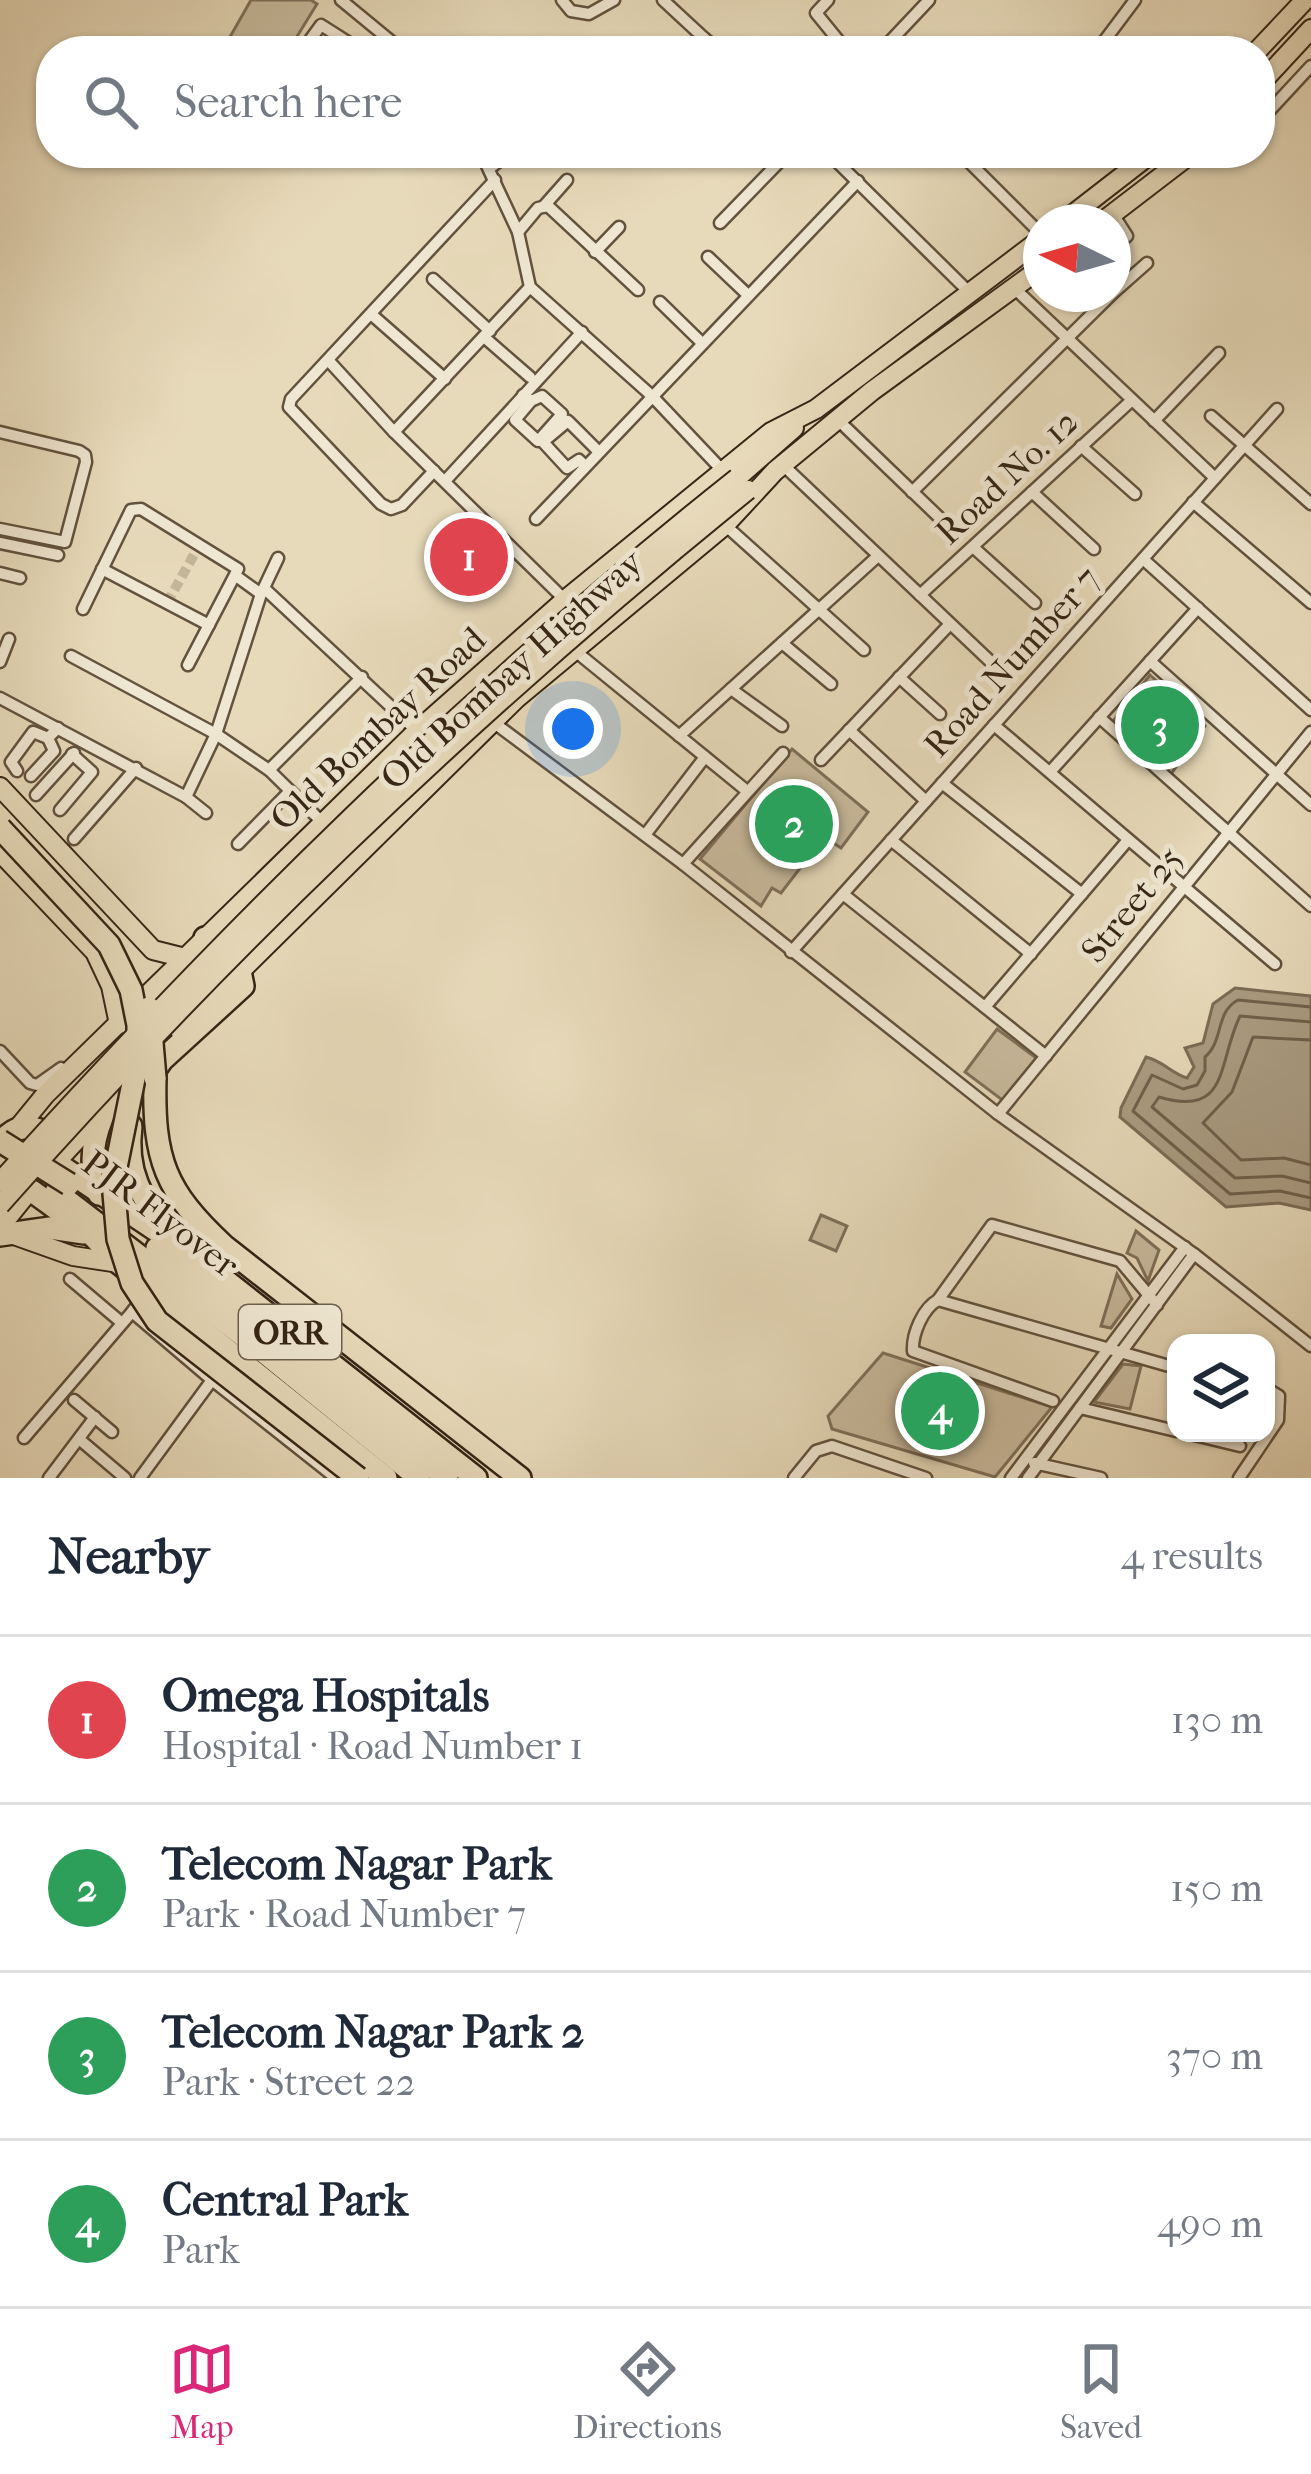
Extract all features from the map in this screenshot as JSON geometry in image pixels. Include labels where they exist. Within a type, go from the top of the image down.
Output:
[{"type":"highway","points":[[0,810],[113,928],[140,975],[154,1046],[156,1137],[166,1178],[188,1212],[224,1246],[520,1478]]},
{"type":"highway","points":[[0,828],[109,945],[131,990],[138,1059],[113,1182],[118,1239],[132,1283],[157,1321],[358,1478]]},
{"type":"highway","points":[[193,1255],[143,1199],[132,1175],[130,1133],[140,1097],[162,1060],[243,986],[239,971],[205,938]]},
{"type":"highway","points":[[99,1194],[92,1152],[107,1106]]},
{"type":"highway","points":[[0,1178],[31,1191],[50,1182],[59,1162],[49,1134],[40,1128],[6,1132]]},
{"type":"highway","name":"PJR Flyover","points":[[6,1132],[193,1274],[447,1478]]},
{"type":"highway","name":"PJR Flyover","points":[[0,1156],[148,1262],[419,1478]]},
{"type":"highway","name":"ORR","points":[[59,1162],[193,1255],[476,1478]]},
{"type":"highway","name":"ORR","points":[[31,1191],[91,1234],[118,1263],[386,1478]]},
{"type":"highway","points":[[2,1232],[50,1228],[91,1234]]},
{"type":"main road","points":[[1270,36],[1300,2]]},
{"type":"main road","points":[[1275,68],[1311,29]]},
{"type":"main road","points":[[1086,204],[1133,168]]},
{"type":"main road","points":[[1125,204],[1172,168]]},
{"type":"main road","points":[[0,1205],[159,1031],[361,831],[736,479],[816,409],[1023,251]]},
{"type":"main road","name":"Old Bombay Highway","points":[[59,1162],[239,971],[493,722],[724,525],[779,468],[1023,282]]},
{"type":"main road","points":[[0,1178],[153,1015],[434,737],[584,603],[736,479],[779,468]]},
{"type":"main road","name":"Old Bombay Road","points":[[6,1132],[417,731],[565,600],[736,479]]},
{"type":"main road","points":[[0,787],[153,950],[185,958]]},
{"type":"main road","points":[[0,852],[95,952],[119,1024]]},
{"type":"main road","points":[[31,1191],[2,1232],[73,1256],[118,1263]]},
{"type":"street","points":[[562,0],[571,11],[589,14],[614,0]]},
{"type":"street","points":[[663,0],[702,36]]},
{"type":"street","points":[[802,0],[835,36]]},
{"type":"street","points":[[816,13],[828,0]]},
{"type":"street","points":[[895,36],[929,0]]},
{"type":"street","points":[[1108,36],[1135,0]]},
{"type":"street","points":[[332,31],[346,4],[385,36]]},
{"type":"street","points":[[312,36],[318,26],[340,36]]},
{"type":"street","points":[[1275,105],[1311,66]]},
{"type":"street","points":[[490,168],[518,232],[530,287],[736,479]]},
{"type":"street","points":[[434,471],[402,505],[391,509],[381,504],[293,413],[291,399],[498,168]]},
{"type":"street","points":[[720,223],[773,168]]},
{"type":"street","points":[[844,168],[970,294]]},
{"type":"street","points":[[975,168],[1023,218]]},
{"type":"street","points":[[518,232],[566,180]]},
{"type":"street","points":[[536,519],[596,447],[652,396],[858,181]]},
{"type":"street","points":[[544,206],[638,290]]},
{"type":"street","points":[[595,252],[620,227]]},
{"type":"street","points":[[708,257],[748,295]]},
{"type":"street","points":[[1131,277],[1147,262]]},
{"type":"street","points":[[433,279],[530,377]]},
{"type":"street","points":[[394,432],[530,287]]},
{"type":"street","points":[[1015,288],[1214,478]]},
{"type":"street","points":[[660,302],[702,343]]},
{"type":"street","points":[[912,492],[1094,312]]},
{"type":"street","points":[[371,314],[445,379]]},
{"type":"street","points":[[446,482],[528,398],[582,332]]},
{"type":"street","points":[[1154,421],[1219,353]]},
{"type":"street","points":[[328,360],[394,432],[565,600]]},
{"type":"street","points":[[542,396],[562,414],[538,441],[515,420],[528,398],[542,396]]},
{"type":"street","name":"Road No. 12","points":[[920,595],[1132,400]]},
{"type":"street","name":"Road Number 7","points":[[790,952],[1277,409]]},
{"type":"street","points":[[1211,416],[1311,505]]},
{"type":"street","points":[[838,420],[946,524]]},
{"type":"street","points":[[582,464],[567,468],[543,442],[568,421],[596,447]]},
{"type":"street","points":[[0,432],[79,451],[86,462],[65,542],[0,530]]},
{"type":"street","points":[[1082,446],[1135,494]]},
{"type":"street","points":[[779,468],[993,664]]},
{"type":"street","points":[[1300,495],[1311,482]]},
{"type":"street","points":[[1032,492],[1094,549]]},
{"type":"street","points":[[1193,502],[1311,603]]},
{"type":"street","points":[[83,609],[136,508],[236,568],[188,664]]},
{"type":"street","points":[[724,525],[864,650]]},
{"type":"street","points":[[0,543],[58,555]]},
{"type":"street","points":[[973,547],[1035,602]]},
{"type":"street","points":[[680,736],[878,556]]},
{"type":"street","points":[[186,797],[216,734],[260,591],[278,558]]},
{"type":"street","points":[[1143,559],[1311,710]]},
{"type":"street","points":[[102,569],[209,625]]},
{"type":"street","points":[[0,572],[20,578]]},
{"type":"street","points":[[234,579],[260,591],[362,677],[417,731]]},
{"type":"street","points":[[1050,772],[1198,608]]},
{"type":"street","points":[[820,760],[950,624]]},
{"type":"street","points":[[0,662],[9,639]]},
{"type":"street","points":[[782,643],[831,684]]},
{"type":"street","points":[[574,650],[747,791]]},
{"type":"street","points":[[71,656],[216,734],[269,770],[322,822]]},
{"type":"street","points":[[1150,661],[1311,805]]},
{"type":"street","points":[[269,770],[362,677]]},
{"type":"street","points":[[899,677],[940,714]]},
{"type":"street","points":[[731,689],[782,726]]},
{"type":"street","points":[[0,698],[136,768],[206,813]]},
{"type":"street","points":[[1099,717],[1311,906]]},
{"type":"street","points":[[493,722],[683,864],[998,1114],[1190,1251],[1311,1346]]},
{"type":"street","points":[[994,724],[1275,964]]},
{"type":"street","points":[[48,738],[58,728]]},
{"type":"street","points":[[849,730],[926,801]]},
{"type":"street","points":[[17,771],[11,762],[33,732],[48,738],[54,751],[31,776]]},
{"type":"street","name":"Street 25","points":[[998,1114],[1311,732]]},
{"type":"street","points":[[36,795],[83,741]]},
{"type":"street","points":[[683,864],[782,753]]},
{"type":"street","points":[[60,810],[92,772],[72,754]]},
{"type":"street","points":[[644,835],[705,757]]},
{"type":"street","points":[[74,839],[136,768]]},
{"type":"street","points":[[943,782],[1082,894]]},
{"type":"street","points":[[238,844],[290,791]]},
{"type":"street","points":[[891,840],[1031,954]]},
{"type":"street","points":[[985,1007],[1128,840]]},
{"type":"street","points":[[843,894],[1046,1056]]},
{"type":"street","points":[[0,1051],[30,1083],[38,1085],[71,1059],[84,1058]]},
{"type":"street","points":[[1053,1401],[917,1354],[912,1344],[927,1308],[938,1300],[992,1225],[1120,1261],[1153,1301]]},
{"type":"street","points":[[1028,1478],[1031,1462],[1067,1404],[1190,1251]]},
{"type":"street","points":[[70,1279],[122,1323]]},
{"type":"street","points":[[25,1438],[132,1312],[148,1285]]},
{"type":"street","points":[[938,1300],[1167,1365]]},
{"type":"street","points":[[132,1312],[336,1478]]},
{"type":"street","points":[[1011,1478],[1081,1408],[1113,1351]]},
{"type":"street","points":[[140,1478],[212,1380]]},
{"type":"street","points":[[1275,1394],[1279,1396],[1275,1424]]},
{"type":"street","points":[[74,1400],[112,1432]]},
{"type":"street","points":[[1067,1404],[1167,1429]]},
{"type":"street","points":[[49,1478],[95,1417]]},
{"type":"street","points":[[79,1438],[125,1478]]},
{"type":"street","points":[[1223,1442],[1240,1446]]},
{"type":"street","points":[[1239,1478],[1263,1442]]},
{"type":"street","points":[[794,1478],[816,1451],[832,1446],[926,1478]]},
{"type":"street","points":[[1031,1462],[1101,1478]]},
{"type":"shaded area","points":[[251,0],[311,0],[317,4],[297,36],[231,36]]},
{"type":"shaded area","points":[[1150,675],[1205,726],[1171,774],[1114,720]]},
{"type":"shaded area","points":[[792,749],[868,812],[841,848],[824,837],[781,893],[772,888],[761,906],[700,859]]},
{"type":"shaded area","points":[[997,1029],[1039,1060],[1005,1102],[965,1072]]},
{"type":"shaded area","points":[[821,1215],[847,1226],[836,1251],[810,1240]]},
{"type":"shaded area","points":[[1136,1231],[1159,1250],[1148,1281],[1137,1258],[1127,1253]]},
{"type":"shaded area","points":[[1117,1274],[1132,1299],[1111,1328],[1101,1326]]},
{"type":"shaded area","points":[[883,1353],[1052,1407],[995,1477],[832,1429],[828,1416]]},
{"type":"shaded area","points":[[1123,1364],[1141,1366],[1130,1409],[1094,1402]]},
{"type":"water","points":[[1235,988],[1311,996],[1311,1210],[1279,1203],[1226,1207],[1120,1117],[1146,1057],[1187,1078],[1194,1067],[1185,1048],[1203,1043],[1213,1004]]},
{"type":"tunnel","points":[[167,603],[200,544]]},
{"type":"place","name":"Omega Hospitals","points":[[469,557]]},
{"type":"place","name":"Telecom Nagar Park 2","points":[[1160,725]]},
{"type":"place","name":"Telecom Nagar Park","points":[[794,824]]},
{"type":"place","name":"Central Park","points":[[940,1411]]}]
